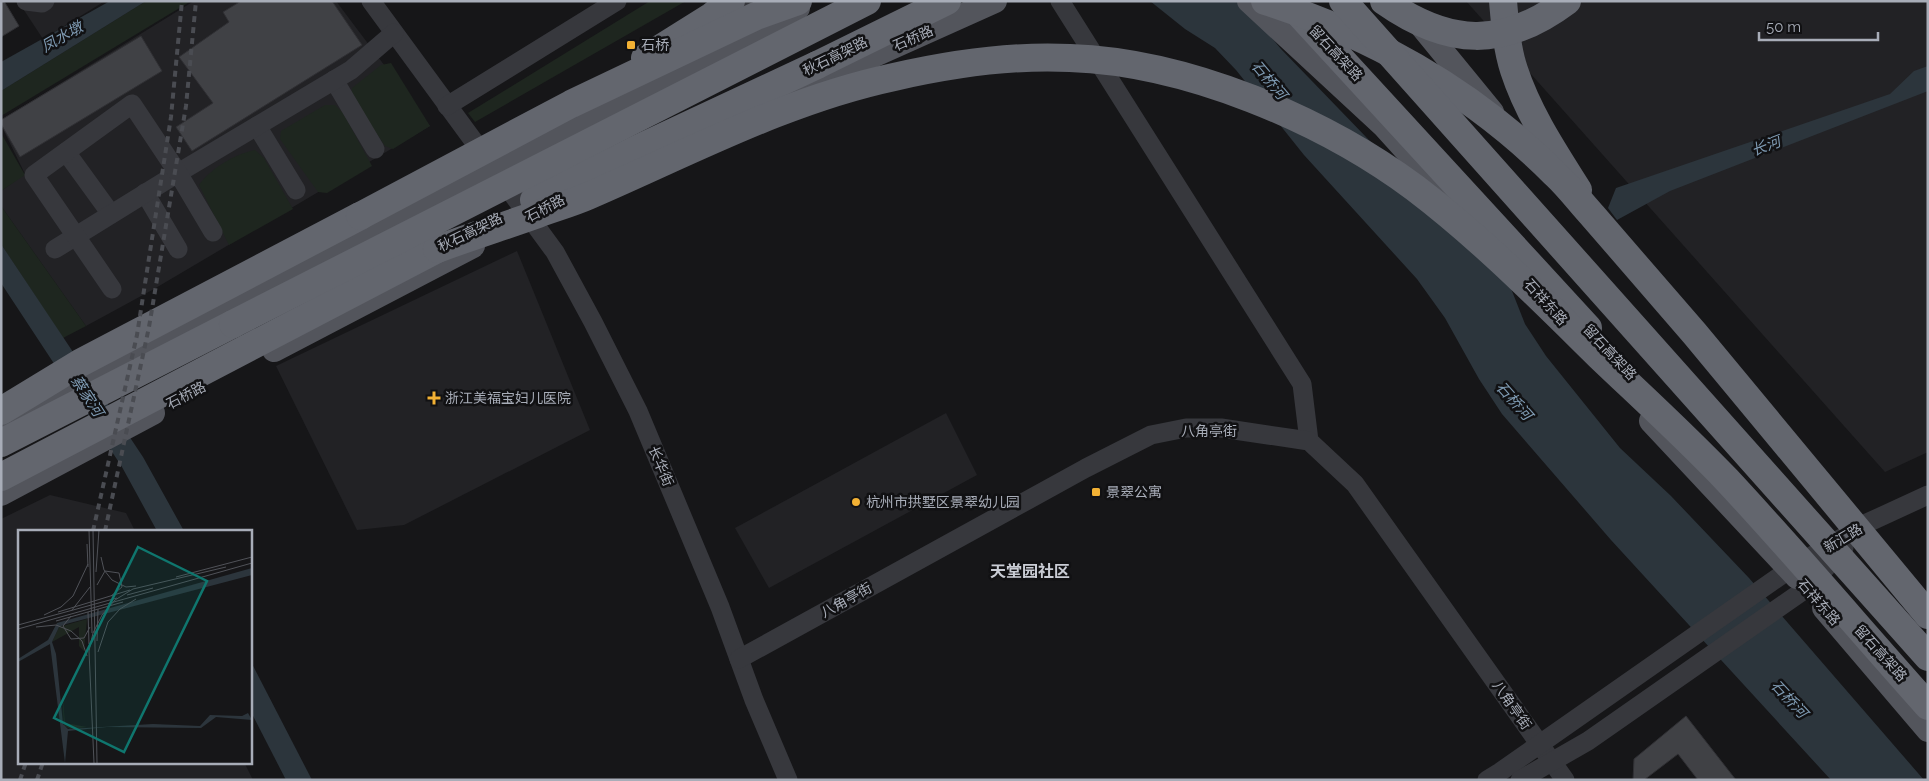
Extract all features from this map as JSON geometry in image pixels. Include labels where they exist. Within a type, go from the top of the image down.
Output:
[{"type":"highway","points":[[571,104],[704,22],[731,1]]},
{"type":"highway","points":[[1,411],[80,363],[571,104],[756,16],[798,1]]},
{"type":"highway","name":"秋石高架路","points":[[1,443],[867,1]]},
{"type":"highway","name":"秋石高架路","points":[[1,476],[437,249],[633,151],[817,65],[947,1]]},
{"type":"highway","points":[[1265,1],[1346,31],[1398,56],[1439,81],[1526,147],[1557,176],[1602,226],[1928,615]]},
{"type":"highway","name":"留石高架路","points":[[1288,1],[1725,478],[1928,706]]},
{"type":"highway","points":[[1343,1],[1928,657]]},
{"type":"highway","points":[[1384,1],[1426,26],[1456,35],[1480,37],[1496,35],[1531,24],[1548,15],[1567,1]]},
{"type":"highway","points":[[1503,1],[1513,69],[1544,136],[1602,226]]},
{"type":"highway","points":[[437,249],[584,198],[685,152],[773,115],[834,93],[889,78],[939,68],[1023,58],[1070,58],[1107,61],[1155,69],[1197,80],[1284,113],[1330,135],[1372,159],[1413,187],[1452,218],[1524,282],[1725,478]]},
{"type":"main road","points":[[1,423],[64,393],[742,42],[808,1]]},
{"type":"main road","name":"石桥路","points":[[1,494],[586,187],[995,1]]},
{"type":"main road","name":"石祥东路","points":[[1249,1],[1384,126],[1532,286],[1676,449],[1790,569],[1928,730]]},
{"type":"main road","points":[[1401,1],[1594,237],[1867,523],[1928,596]]},
{"type":"street","points":[[26,1],[42,3],[45,1]]},
{"type":"street","name":"长华街","points":[[371,1],[554,252],[638,411],[720,607],[754,700],[788,780]]},
{"type":"street","points":[[447,106],[617,1]]},
{"type":"street","points":[[747,1],[766,28]]},
{"type":"street","points":[[1060,1],[1302,384],[1309,441]]},
{"type":"street","points":[[55,249],[351,70],[394,33]]},
{"type":"street","points":[[334,80],[375,149]]},
{"type":"street","points":[[112,289],[34,175],[132,104],[178,173],[213,232]]},
{"type":"street","points":[[257,126],[296,190]]},
{"type":"street","points":[[66,152],[112,214]]},
{"type":"street","points":[[144,194],[178,249]]},
{"type":"street","name":"八角亭街","points":[[740,659],[1086,468],[1151,436],[1186,428],[1221,428],[1309,441],[1356,484],[1565,780]]},
{"type":"street","points":[[1867,523],[1928,495]]},
{"type":"street","name":"新汇路","points":[[1487,780],[1790,569],[1867,523]]},
{"type":"street","name":"新汇路","points":[[1520,780],[1588,741],[1807,588],[1867,523]]},
{"type":"shaded area","points":[[18,1],[105,1],[43,39]]},
{"type":"shaded area","points":[[146,1],[191,1],[1,116],[1,91]]},
{"type":"shaded area","points":[[194,1],[336,1],[430,126],[154,289],[86,326],[1,206],[1,191],[25,174],[1,125],[1,120]]},
{"type":"shaded area","points":[[650,1],[686,1],[475,122],[468,113]]},
{"type":"shaded area","points":[[1466,1],[1928,1],[1928,452],[1885,472]]},
{"type":"shaded area","points":[[391,63],[430,126],[393,149],[385,146],[352,96],[352,88],[381,65]]},
{"type":"shaded area","points":[[325,105],[335,105],[343,113],[372,166],[327,193],[318,192],[280,139],[281,131]]},
{"type":"shaded area","points":[[1,133],[25,175],[1,191]]},
{"type":"shaded area","points":[[255,150],[264,158],[293,209],[229,245],[199,185],[210,173],[224,163]]},
{"type":"shaded area","points":[[1,206],[86,326],[63,338],[1,244]]},
{"type":"shaded area","name":"浙江美福宝妇儿医院","points":[[517,251],[590,430],[404,525],[357,530],[276,366]]},
{"type":"shaded area","name":"杭州市拱墅区景翠幼儿园","points":[[946,413],[977,475],[769,588],[735,528]]},
{"type":"shaded area","points":[[50,495],[126,513],[134,530],[18,530],[18,764],[245,764],[253,780],[1,780],[1,519]]},
{"type":"water","name":"凤水墩","points":[[110,1],[146,1],[1,91],[1,62]]},
{"type":"water","name":"石桥河","points":[[1150,1],[1239,1],[1246,7],[1281,49],[1510,286],[1525,324],[1546,356],[1620,448],[1671,496],[1749,578],[1924,780],[1831,780],[1611,540],[1502,414],[1479,379],[1445,318],[1417,279],[1304,155],[1236,70],[1215,48],[1185,29]]},
{"type":"water","name":"长河","points":[[1928,66],[1928,91],[1670,191],[1617,220],[1608,208],[1616,188],[1890,94],[1914,71]]},
{"type":"water","name":"蔡家河","points":[[1,244],[143,457],[183,530],[156,530],[122,467],[1,283]]},
{"type":"water","points":[[251,662],[312,780],[286,780],[251,712]]},
{"type":"building","points":[[1,1],[4,1],[19,26],[1,37]]},
{"type":"building","points":[[241,1],[332,1],[362,45],[192,151],[176,127],[213,103],[179,57],[229,22],[223,12]]},
{"type":"building","points":[[141,36],[162,71],[20,157],[1,124],[1,120]]},
{"type":"building","points":[[1686,716],[1736,780],[1698,780],[1678,754],[1644,780],[1633,780],[1634,759]]},
{"type":"railway","points":[[93,530],[137,335],[171,117],[182,1]]},
{"type":"railway","points":[[105,530],[149,327],[186,106],[196,1]]},
{"type":"railway","points":[[20,780],[25,764]]},
{"type":"railway","points":[[37,780],[42,764]]},
{"type":"place","name":"石桥","points":[[631,45]]},
{"type":"place","name":"浙江美福宝妇儿医院","points":[[434,398]]},
{"type":"place","name":"景翠公寓","points":[[1096,492]]},
{"type":"place","name":"杭州市拱墅区景翠幼儿园","points":[[856,502]]},
{"type":"district","name":"天堂园社区","points":[[1030,571]]}]
